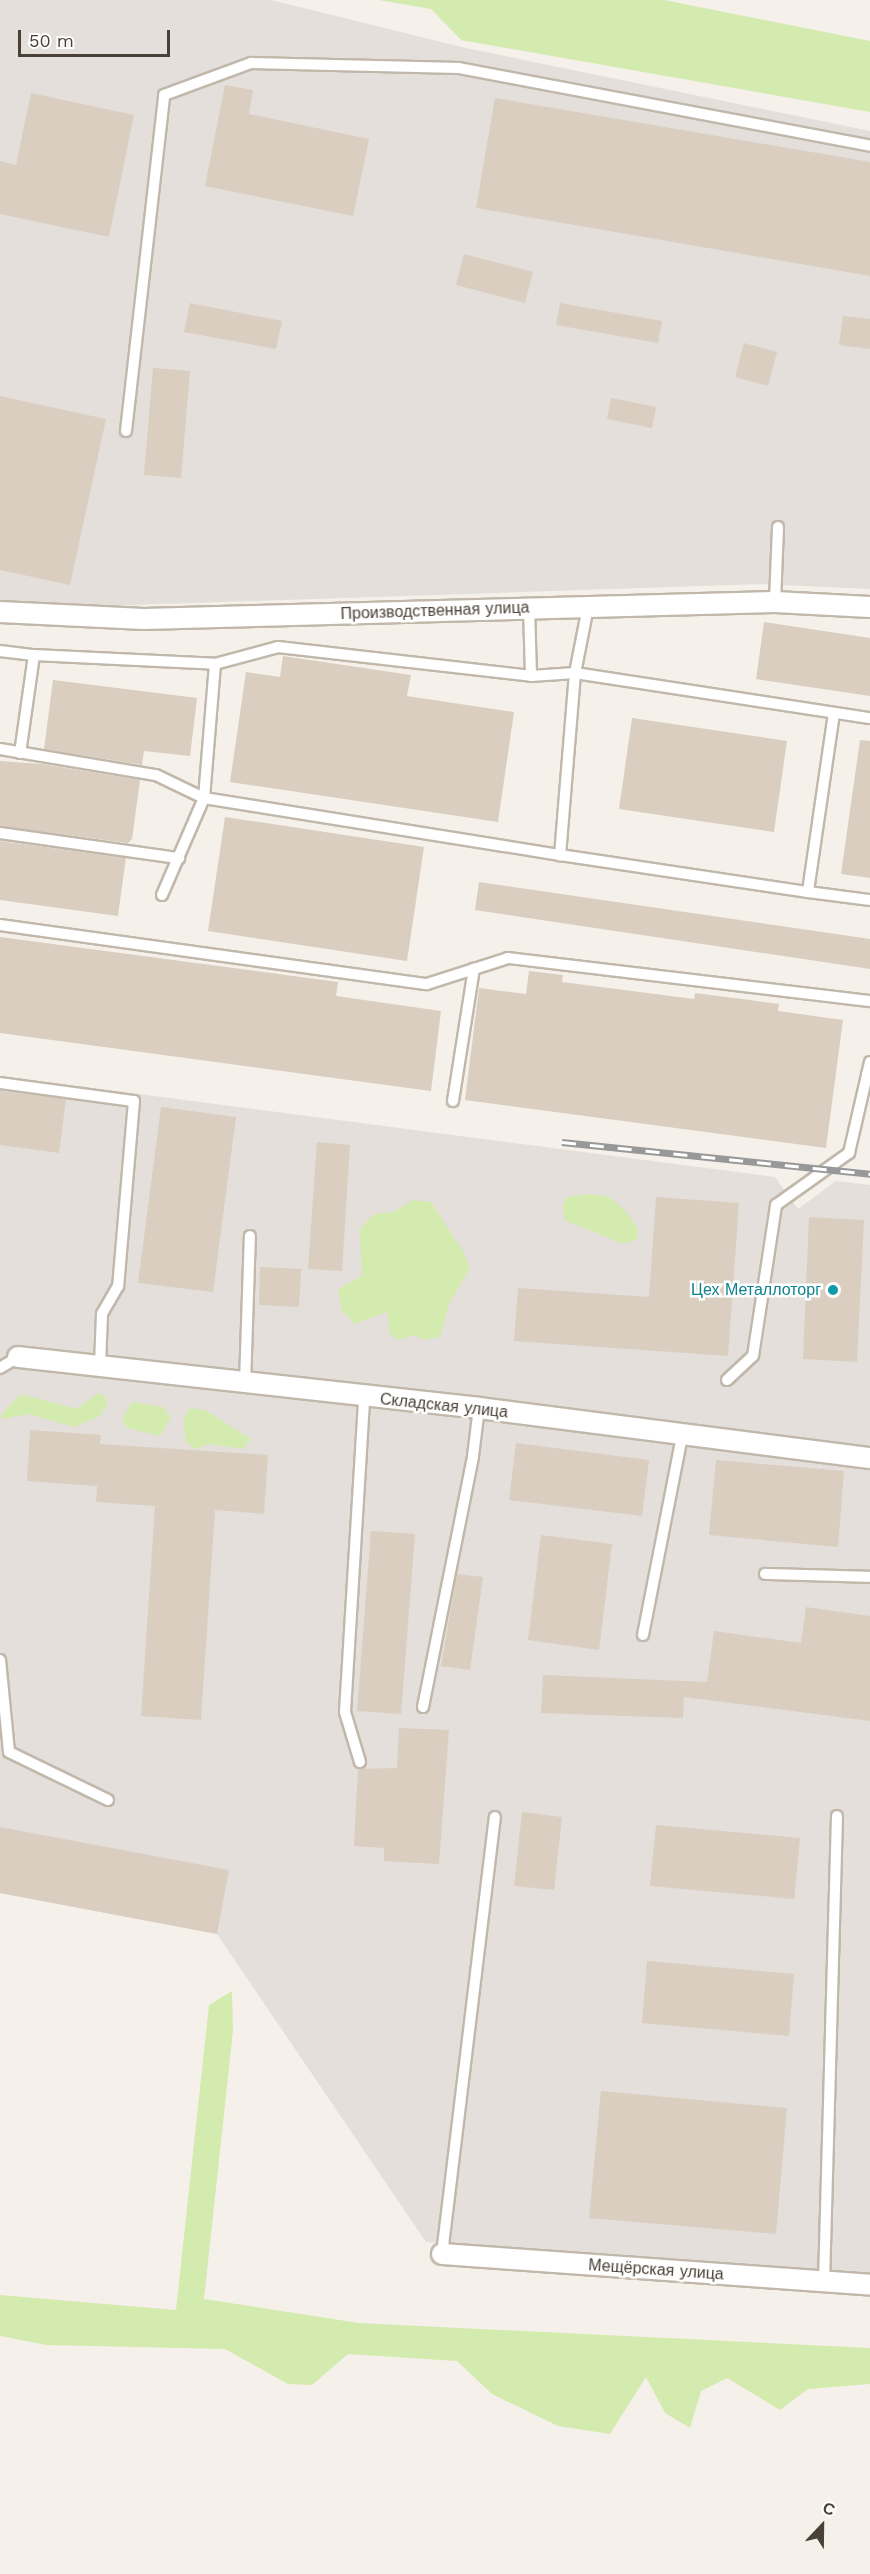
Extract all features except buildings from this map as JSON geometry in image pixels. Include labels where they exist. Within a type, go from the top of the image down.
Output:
[{"type":"street","name":"Производственная улица","points":[[0,612],[144,619],[775,602],[870,607]]},
{"type":"street","name":"Складская улица","points":[[18,1357],[364,1398],[479,1408],[682,1436],[870,1458]]},
{"type":"street","name":"Мещёрская улица","points":[[442,2254],[870,2285]]},
{"type":"lane","points":[[126,431],[164,95],[251,63],[459,68],[870,146]]},
{"type":"lane","points":[[775,602],[778,527]]},
{"type":"lane","points":[[560,855],[576,673],[588,607]]},
{"type":"lane","points":[[529,608],[531,676]]},
{"type":"lane","points":[[0,651],[34,655],[215,664],[278,647],[531,676],[576,673],[870,718]]},
{"type":"lane","points":[[20,753],[34,655]]},
{"type":"lane","points":[[162,895],[204,798],[215,664]]},
{"type":"lane","points":[[808,892],[834,713]]},
{"type":"lane","points":[[0,749],[156,775],[204,798],[560,855],[870,900]]},
{"type":"lane","points":[[0,833],[179,858]]},
{"type":"lane","points":[[0,925],[426,984],[508,958],[870,1001]]},
{"type":"lane","points":[[453,1101],[474,969]]},
{"type":"lane","points":[[727,1380],[753,1356],[776,1205],[849,1153],[870,1062]]},
{"type":"lane","points":[[0,1083],[134,1101],[118,1286],[102,1314],[100,1366]]},
{"type":"lane","points":[[245,1384],[250,1236]]},
{"type":"lane","points":[[0,1368],[18,1357]]},
{"type":"lane","points":[[360,1762],[345,1712],[364,1398]]},
{"type":"lane","points":[[423,1707],[473,1456],[479,1408]]},
{"type":"lane","points":[[643,1635],[682,1436]]},
{"type":"lane","points":[[765,1574],[870,1577]]},
{"type":"lane","points":[[0,1660],[9,1752],[108,1800]]},
{"type":"lane","points":[[442,2254],[495,1816]]},
{"type":"lane","points":[[824,2282],[837,1816]]},
{"type":"shaded area","points":[[0,0],[271,0],[466,48],[870,131],[870,589],[761,584],[42,608],[0,600]]},
{"type":"shaded area","points":[[0,1076],[775,1177],[798,1209],[836,1181],[870,1185],[870,2274],[426,2242],[217,1934],[0,1893]]},
{"type":"green space","points":[[379,0],[664,0],[870,41],[870,112],[461,40],[431,9]]},
{"type":"green space","points":[[590,1194],[609,1197],[624,1209],[638,1229],[637,1239],[623,1244],[565,1220],[562,1206],[567,1197]]},
{"type":"green space","points":[[413,1200],[431,1202],[463,1251],[470,1268],[449,1304],[440,1337],[424,1340],[414,1335],[397,1340],[390,1334],[387,1312],[355,1324],[342,1311],[338,1289],[362,1276],[360,1229],[374,1214],[394,1212]]},
{"type":"green space","points":[[98,1393],[105,1396],[107,1404],[100,1416],[74,1427],[29,1414],[2,1419],[1,1415],[20,1394],[77,1409]]},
{"type":"green space","points":[[132,1402],[163,1407],[171,1418],[160,1436],[127,1428],[122,1419]]},
{"type":"green space","points":[[190,1408],[205,1410],[251,1439],[243,1449],[209,1444],[195,1449],[186,1442],[183,1418]]},
{"type":"green space","points":[[232,1991],[233,2031],[204,2299],[359,2323],[870,2348],[870,2384],[808,2389],[780,2410],[727,2378],[701,2391],[690,2428],[665,2413],[646,2377],[610,2434],[558,2426],[492,2394],[457,2361],[348,2354],[312,2385],[288,2384],[225,2349],[46,2345],[0,2336],[0,2295],[176,2310],[209,2005]]},
{"type":"railway","points":[[562,1142],[870,1174]]},
{"type":"place","name":"Цех Металлоторг","points":[[833,1290]]}]
